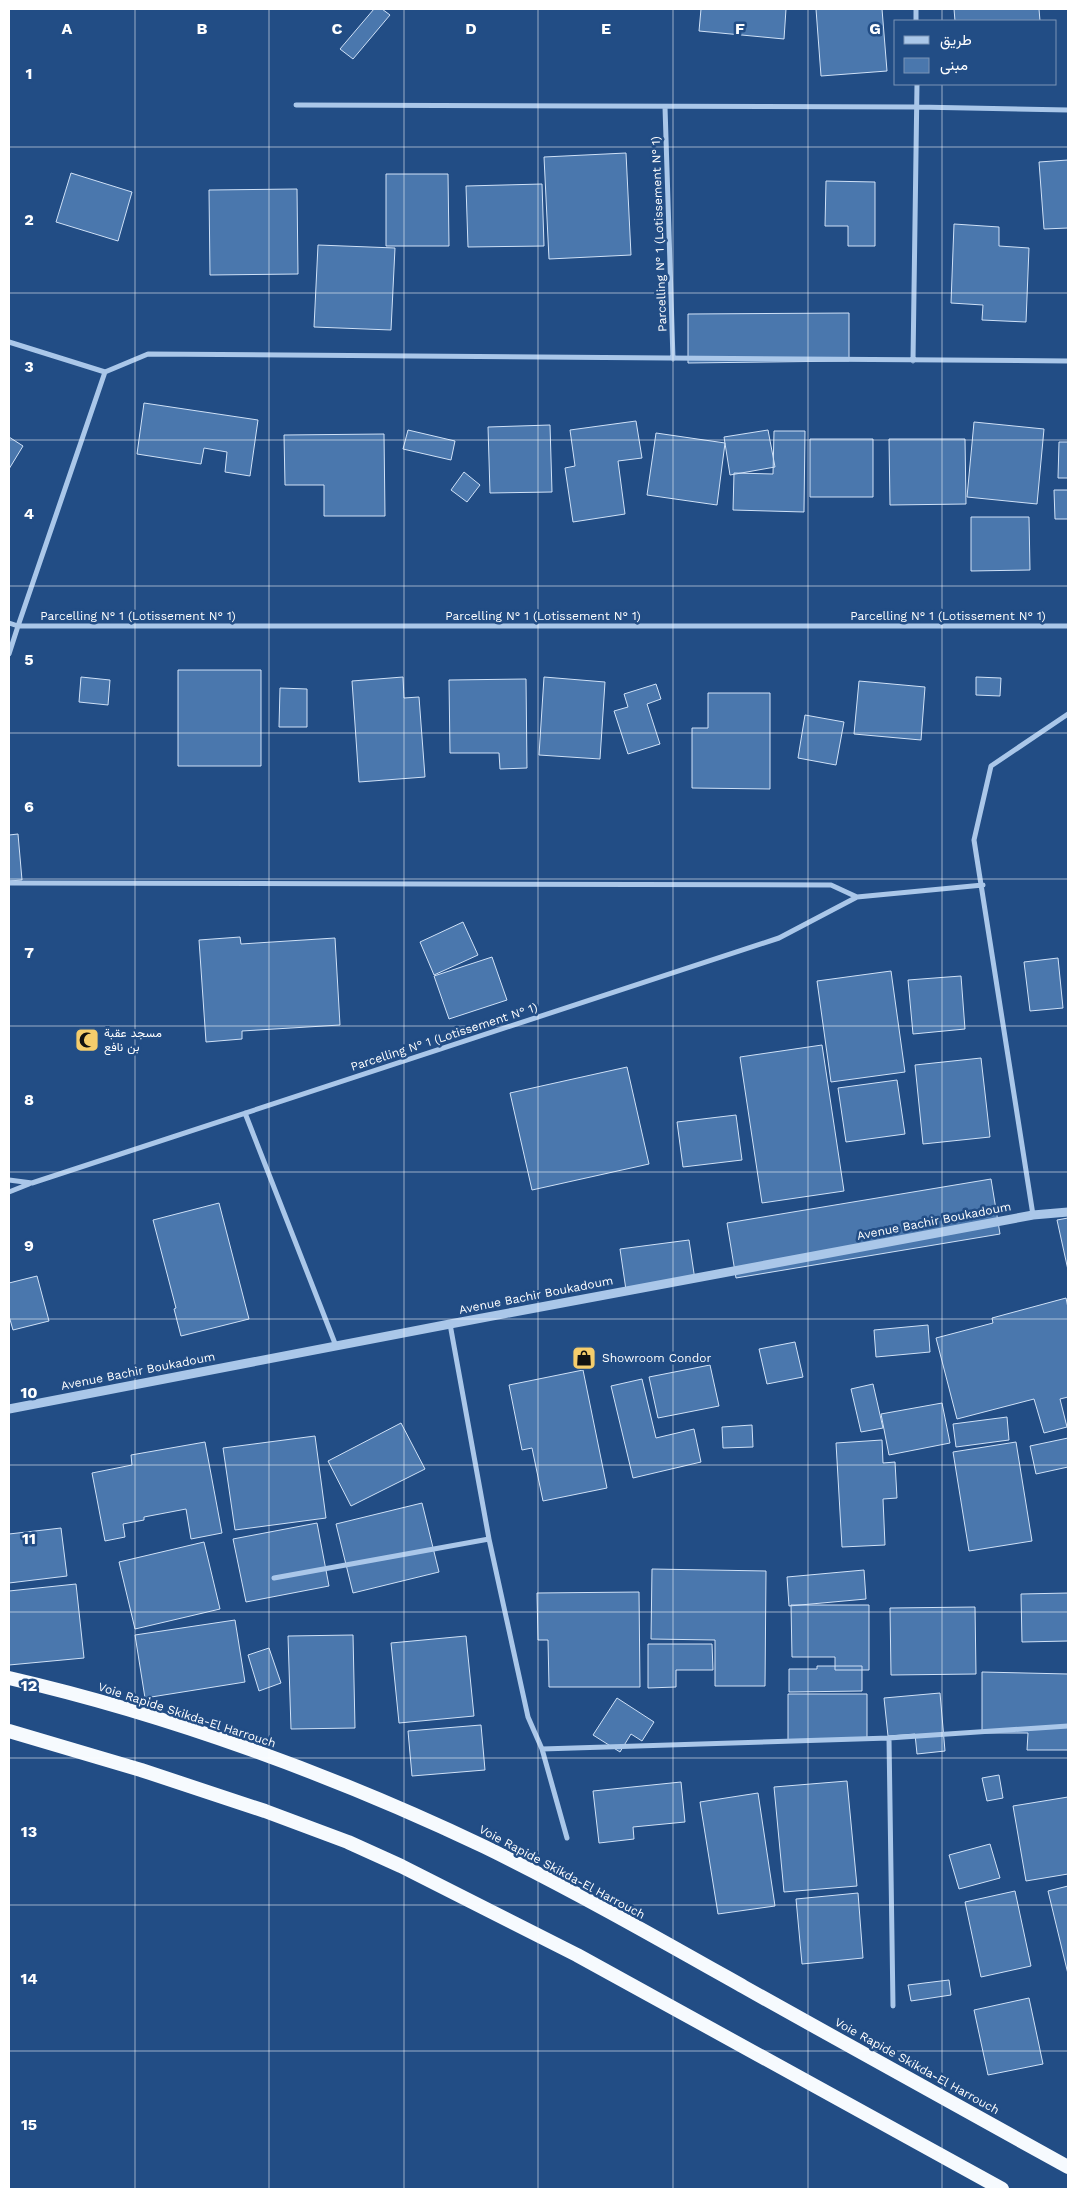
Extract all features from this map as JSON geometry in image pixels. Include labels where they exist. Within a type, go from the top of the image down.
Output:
[{"type":"highway","name":"Voie Rapide Skikda-El Harrouch","points":[[9,1678],[124,1709],[237,1746],[355,1791],[463,1837],[559,1885],[1068,2167]]},
{"type":"highway","points":[[9,1731],[132,1767],[266,1811],[366,1850],[453,1891],[578,1955],[1002,2189]]},
{"type":"street","points":[[913,361],[917,85]]},
{"type":"street","points":[[296,105],[665,108],[917,107],[1068,110]]},
{"type":"street","name":"Parcelling N° 1 (Lotissement N° 1)","points":[[665,108],[673,359]]},
{"type":"street","points":[[9,342],[104,372],[148,354],[1068,361]]},
{"type":"street","name":"Parcelling N° 1 (Lotissement N° 1)","points":[[9,654],[104,372]]},
{"type":"street","name":"Parcelling N° 1 (Lotissement N° 1)","points":[[9,623],[18,626],[1068,626]]},
{"type":"street","points":[[1033,1215],[974,840],[991,766],[1068,714]]},
{"type":"street","name":"Parcelling N° 1 (Lotissement N° 1)","points":[[9,883],[831,885],[858,897]]},
{"type":"street","name":"Parcelling N° 1 (Lotissement N° 1)","points":[[9,1192],[779,938],[858,897],[982,885]]},
{"type":"street","points":[[244,1113],[336,1346]]},
{"type":"street","name":"Parcelling N° 1 (Lotissement N° 1)","points":[[9,1180],[32,1183]]},
{"type":"street","name":"Avenue Bachir Boukadoum","points":[[9,1409],[1033,1215],[1068,1212]]},
{"type":"street","points":[[450,1324],[489,1539],[528,1717],[542,1750],[567,1838]]},
{"type":"street","points":[[274,1578],[489,1539]]},
{"type":"street","points":[[542,1750],[889,1738],[1068,1726]]},
{"type":"street","points":[[889,1738],[893,2006]]},
{"type":"building","points":[[374,9],[382,9],[390,15],[353,59],[340,49]]},
{"type":"building","points":[[701,9],[786,9],[784,39],[699,31]]},
{"type":"building","points":[[816,9],[882,9],[887,71],[821,76]]},
{"type":"building","points":[[954,9],[1039,9],[1040,20],[955,20]]},
{"type":"building","points":[[626,153],[631,255],[549,259],[544,157]]},
{"type":"building","points":[[1068,160],[1068,228],[1044,229],[1039,162]]},
{"type":"building","points":[[71,173],[132,192],[118,241],[56,222]]},
{"type":"building","points":[[386,174],[448,174],[449,246],[386,246]]},
{"type":"building","points":[[826,181],[875,182],[875,246],[848,246],[848,226],[825,226]]},
{"type":"building","points":[[542,184],[544,246],[468,247],[466,186]]},
{"type":"building","points":[[297,189],[298,274],[210,275],[209,190]]},
{"type":"building","points":[[954,224],[999,227],[999,246],[1029,248],[1026,322],[982,320],[983,305],[951,303]]},
{"type":"building","points":[[318,245],[395,248],[391,330],[314,327]]},
{"type":"building","points":[[849,313],[849,361],[688,363],[688,314]]},
{"type":"building","points":[[144,403],[258,420],[250,476],[225,472],[227,452],[204,448],[201,464],[137,454]]},
{"type":"building","points":[[636,421],[642,458],[618,461],[625,514],[573,522],[565,468],[575,466],[570,430]]},
{"type":"building","points":[[974,422],[1044,429],[1037,504],[967,497]]},
{"type":"building","points":[[550,425],[552,492],[490,493],[488,427]]},
{"type":"building","points":[[408,430],[455,441],[451,460],[403,449]]},
{"type":"building","points":[[768,430],[775,467],[730,475],[724,437]]},
{"type":"building","points":[[774,431],[805,431],[804,512],[733,510],[734,473],[773,474]]},
{"type":"building","points":[[656,433],[725,443],[717,505],[647,495]]},
{"type":"building","points":[[384,434],[385,516],[324,516],[324,485],[285,485],[284,435]]},
{"type":"building","points":[[9,437],[23,446],[9,469]]},
{"type":"building","points":[[810,439],[873,439],[873,497],[810,497]]},
{"type":"building","points":[[889,439],[965,439],[966,504],[890,505]]},
{"type":"building","points":[[1059,442],[1068,442],[1068,478],[1058,478]]},
{"type":"building","points":[[464,472],[480,485],[467,502],[451,490]]},
{"type":"building","points":[[1054,490],[1068,490],[1068,519],[1055,519]]},
{"type":"building","points":[[971,517],[1029,517],[1030,570],[971,571]]},
{"type":"building","points":[[178,670],[261,670],[261,766],[178,766]]},
{"type":"building","points":[[81,677],[110,680],[108,705],[79,702]]},
{"type":"building","points":[[403,677],[404,698],[419,697],[425,777],[359,782],[352,681]]},
{"type":"building","points":[[544,677],[605,682],[600,759],[539,755]]},
{"type":"building","points":[[976,677],[1001,678],[1000,696],[976,695]]},
{"type":"building","points":[[526,679],[527,768],[500,769],[499,753],[450,753],[449,680]]},
{"type":"building","points":[[859,681],[925,687],[921,740],[854,734]]},
{"type":"building","points":[[656,684],[661,699],[647,704],[660,744],[628,754],[614,711],[628,707],[624,694]]},
{"type":"building","points":[[280,688],[307,689],[307,727],[279,727]]},
{"type":"building","points":[[708,693],[770,693],[770,789],[692,788],[692,728],[708,728]]},
{"type":"building","points":[[805,715],[844,722],[836,765],[798,758]]},
{"type":"building","points":[[18,834],[22,880],[9,881],[9,835]]},
{"type":"building","points":[[463,922],[478,955],[434,975],[420,942]]},
{"type":"building","points":[[240,937],[241,944],[335,938],[340,1025],[242,1031],[242,1039],[206,1042],[199,940]]},
{"type":"building","points":[[492,957],[507,1000],[449,1019],[434,976]]},
{"type":"building","points":[[1058,958],[1063,1008],[1030,1011],[1024,962]]},
{"type":"building","points":[[891,971],[905,1072],[831,1082],[817,981]]},
{"type":"building","points":[[961,976],[965,1029],[913,1034],[908,980]]},
{"type":"building","points":[[822,1045],[844,1191],[762,1203],[740,1057]]},
{"type":"building","points":[[981,1058],[990,1137],[923,1144],[915,1065]]},
{"type":"building","points":[[627,1067],[649,1164],[532,1190],[510,1093]]},
{"type":"building","points":[[897,1080],[905,1134],[846,1142],[838,1088]]},
{"type":"building","points":[[736,1115],[742,1160],[683,1167],[677,1122]]},
{"type":"building","points":[[991,1179],[1000,1234],[736,1278],[727,1223]]},
{"type":"building","points":[[219,1203],[249,1319],[181,1336],[174,1309],[176,1308],[153,1220]]},
{"type":"building","points":[[1068,1218],[1068,1270],[1057,1220]]},
{"type":"building","points":[[689,1240],[695,1280],[626,1290],[620,1249]]},
{"type":"building","points":[[37,1276],[49,1321],[13,1330],[9,1316],[9,1283]]},
{"type":"building","points":[[1066,1298],[1068,1308],[1068,1397],[1060,1399],[1067,1427],[1044,1433],[1034,1399],[957,1419],[936,1338],[993,1323],[992,1318]]},
{"type":"building","points":[[928,1325],[930,1352],[876,1357],[874,1330]]},
{"type":"building","points":[[795,1342],[803,1377],[767,1384],[759,1349]]},
{"type":"building","points":[[710,1365],[719,1406],[658,1418],[649,1377]]},
{"type":"building","points":[[583,1370],[607,1488],[543,1501],[532,1448],[522,1450],[509,1385]]},
{"type":"building","points":[[642,1379],[656,1438],[694,1429],[701,1462],[633,1478],[611,1386]]},
{"type":"building","points":[[873,1384],[883,1428],[861,1432],[851,1389]]},
{"type":"building","points":[[942,1403],[950,1443],[889,1455],[881,1414]]},
{"type":"building","points":[[1007,1417],[1009,1440],[956,1447],[953,1424]]},
{"type":"building","points":[[401,1423],[425,1469],[351,1506],[328,1461]]},
{"type":"building","points":[[752,1425],[753,1447],[723,1448],[722,1427]]},
{"type":"building","points":[[315,1436],[326,1518],[235,1530],[223,1448]]},
{"type":"building","points":[[1068,1438],[1068,1467],[1036,1474],[1030,1446]]},
{"type":"building","points":[[882,1440],[883,1463],[895,1462],[897,1498],[883,1499],[885,1545],[842,1547],[836,1443]]},
{"type":"building","points":[[205,1442],[222,1533],[191,1539],[186,1509],[144,1517],[144,1520],[123,1524],[125,1537],[105,1541],[92,1473],[132,1465],[131,1455]]},
{"type":"building","points":[[1016,1442],[1032,1541],[969,1551],[953,1452]]},
{"type":"building","points":[[422,1503],[439,1572],[353,1593],[336,1524]]},
{"type":"building","points":[[317,1523],[329,1586],[246,1602],[233,1539]]},
{"type":"building","points":[[61,1528],[67,1576],[9,1583],[9,1534]]},
{"type":"building","points":[[204,1542],[220,1609],[135,1629],[119,1562]]},
{"type":"building","points":[[652,1569],[766,1571],[765,1686],[715,1686],[715,1640],[651,1639]]},
{"type":"building","points":[[864,1570],[866,1599],[789,1606],[787,1577]]},
{"type":"building","points":[[76,1584],[84,1658],[9,1665],[9,1591]]},
{"type":"building","points":[[639,1592],[640,1687],[549,1687],[548,1640],[538,1640],[537,1593]]},
{"type":"building","points":[[1068,1593],[1068,1641],[1022,1642],[1021,1594]]},
{"type":"building","points":[[791,1605],[869,1605],[869,1670],[835,1670],[835,1657],[792,1657]]},
{"type":"building","points":[[975,1607],[976,1674],[891,1675],[890,1608]]},
{"type":"building","points":[[235,1620],[245,1682],[145,1698],[135,1635]]},
{"type":"building","points":[[353,1635],[355,1728],[291,1729],[288,1636]]},
{"type":"building","points":[[466,1636],[474,1716],[399,1723],[391,1643]]},
{"type":"building","points":[[648,1644],[712,1644],[713,1670],[676,1670],[676,1687],[648,1688]]},
{"type":"building","points":[[269,1648],[281,1683],[259,1691],[248,1655]]},
{"type":"building","points":[[817,1666],[862,1666],[862,1691],[789,1692],[789,1669],[817,1669]]},
{"type":"building","points":[[982,1672],[1068,1674],[1068,1750],[1027,1750],[1028,1733],[982,1733]]},
{"type":"building","points":[[940,1693],[945,1751],[917,1754],[915,1734],[888,1736],[884,1698]]},
{"type":"building","points":[[788,1694],[867,1694],[867,1740],[788,1740]]},
{"type":"building","points":[[617,1698],[654,1722],[642,1741],[631,1734],[620,1752],[593,1735]]},
{"type":"building","points":[[481,1725],[485,1770],[412,1776],[408,1731]]},
{"type":"building","points":[[999,1775],[1003,1798],[987,1801],[982,1778]]},
{"type":"building","points":[[847,1781],[857,1886],[784,1892],[774,1787]]},
{"type":"building","points":[[681,1782],[685,1822],[633,1827],[634,1839],[599,1843],[593,1791]]},
{"type":"building","points":[[758,1793],[775,1906],[718,1914],[700,1802]]},
{"type":"building","points":[[1068,1797],[1068,1874],[1026,1881],[1013,1806]]},
{"type":"building","points":[[990,1844],[1000,1878],[959,1889],[949,1855]]},
{"type":"building","points":[[1068,1886],[1068,1974],[1048,1891]]},
{"type":"building","points":[[1015,1891],[1031,1966],[981,1977],[965,1902]]},
{"type":"building","points":[[858,1893],[863,1958],[802,1964],[796,1899]]},
{"type":"building","points":[[949,1980],[951,1995],[911,2001],[908,1985]]},
{"type":"building","points":[[1029,1998],[1043,2064],[988,2075],[974,2010]]},
{"type":"place","name":"مسجد عقبة بن نافع","points":[[87,1040]]},
{"type":"place","name":"Showroom Condor","points":[[584,1358]]}]
